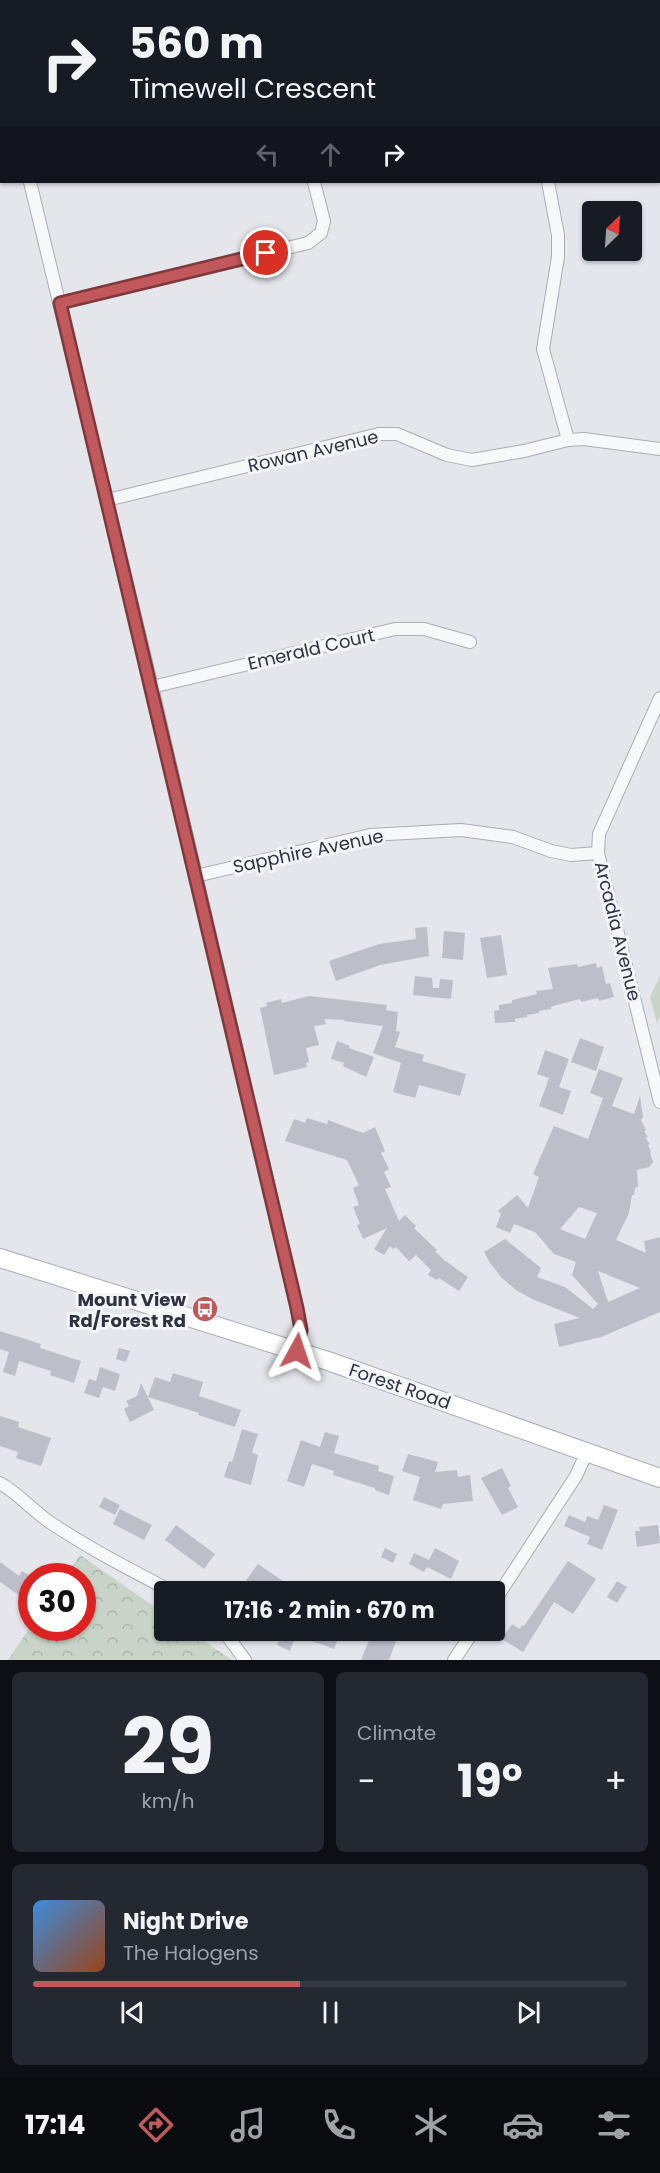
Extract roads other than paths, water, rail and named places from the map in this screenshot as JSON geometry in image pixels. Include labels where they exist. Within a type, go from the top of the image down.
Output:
[{"type":"main road","name":"Forest Road","points":[[0,1258],[297,1351],[660,1478]]},
{"type":"street","points":[[30,183],[152,687],[297,1308],[301,1330],[297,1351]]},
{"type":"street","points":[[60,303],[308,243],[321,233],[324,221],[314,183]]},
{"type":"street","points":[[548,183],[558,235],[558,257],[543,349],[567,440]]},
{"type":"street","name":"Rowan Avenue","points":[[107,500],[379,435],[397,434],[447,455],[472,460],[524,451],[567,440],[584,439],[660,448]]},
{"type":"street","name":"Emerald Court","points":[[152,687],[395,629],[424,629],[470,642]]},
{"type":"street","name":"Arcadia Avenue","points":[[660,698],[599,834],[598,853],[660,1102]]},
{"type":"street","name":"Sapphire Avenue","points":[[196,876],[370,836],[461,830],[513,837],[551,851],[571,855],[598,853]]},
{"type":"street","points":[[505,1585],[576,1476],[587,1452]]},
{"type":"street","points":[[0,1483],[49,1522],[76,1540],[154,1582]]},
{"type":"street","points":[[231,1641],[245,1660]]},
{"type":"street","points":[[454,1660],[467,1641]]},
{"type":"place","name":"Mount View Rd/Forest Rd","points":[[205,1309]]}]
